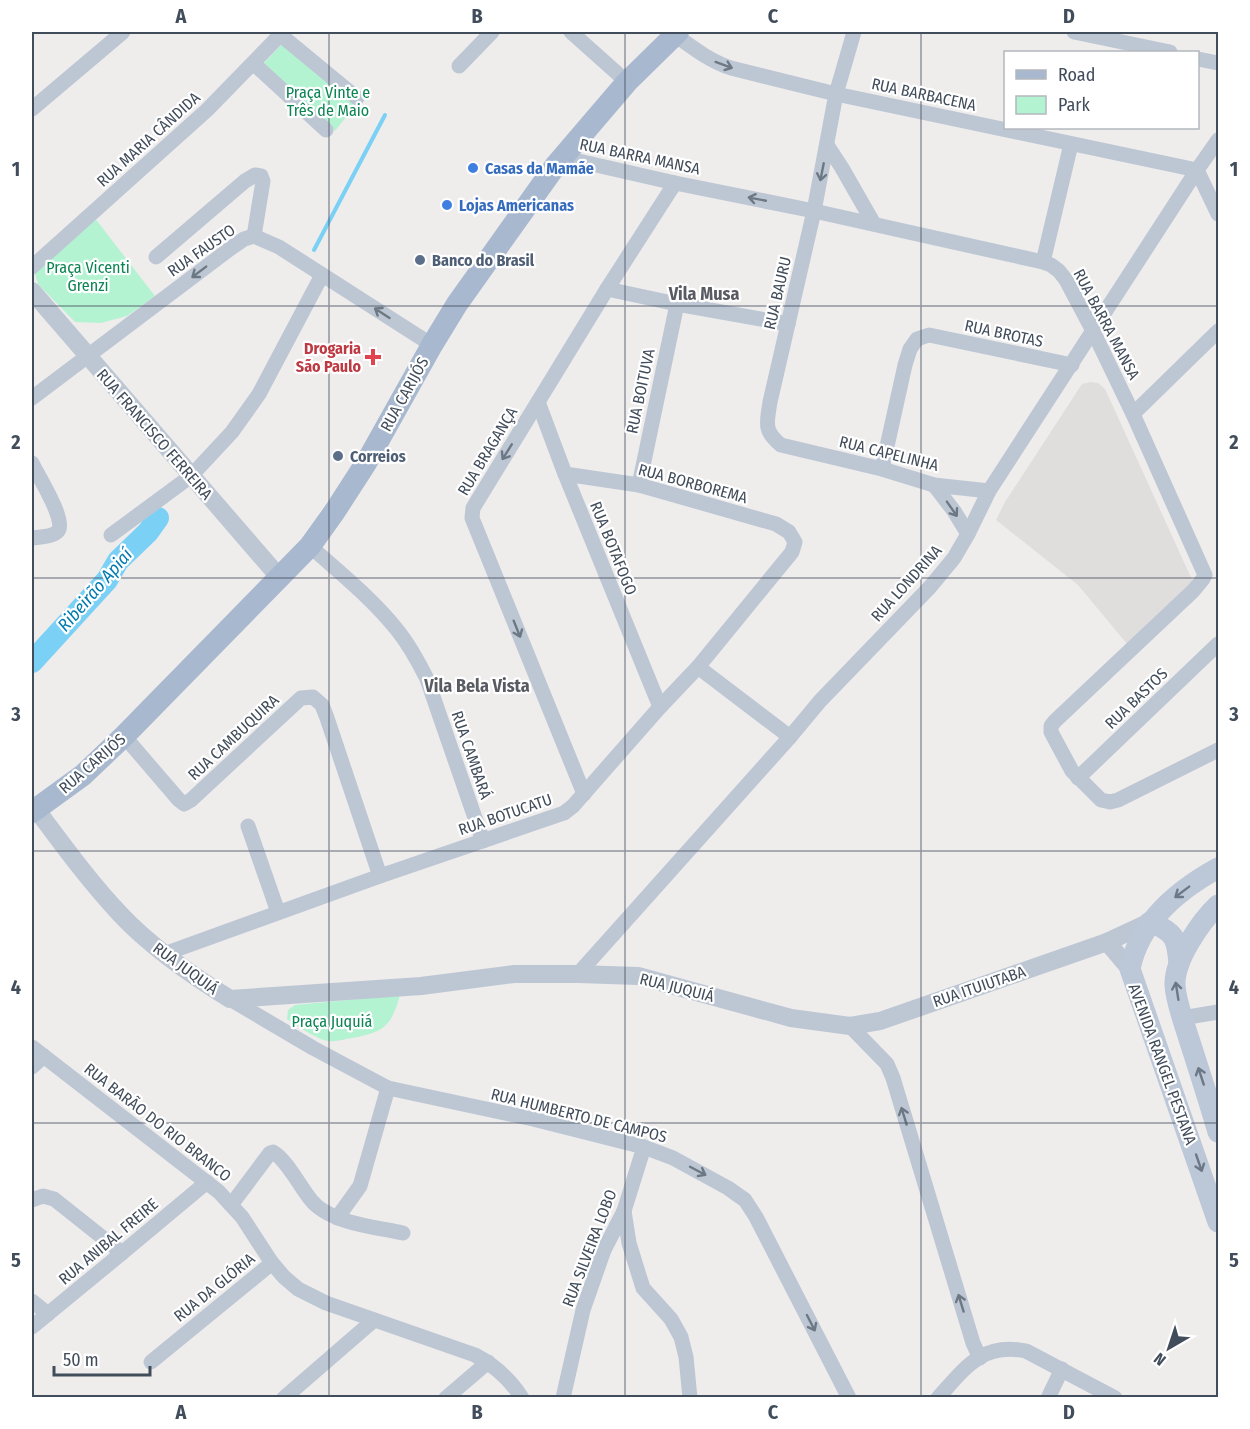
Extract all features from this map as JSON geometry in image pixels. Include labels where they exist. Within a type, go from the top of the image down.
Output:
[{"type":"main road","name":"RUA CARIJÓS","points":[[34,811],[83,775],[124,736],[310,546],[366,463],[457,304],[561,157],[627,82],[676,33]]},
{"type":"main road","name":"AVENIDA RANGEL PESTANA","points":[[1218,868],[1179,894],[1150,922],[1133,954],[1130,969],[1218,1222]]},
{"type":"main road","name":"AVENIDA RANGEL PESTANA","points":[[1218,905],[1194,935],[1179,964],[1175,986],[1182,1018],[1218,1131]]},
{"type":"main road","points":[[1150,922],[1163,927],[1174,937],[1178,945],[1179,964]]},
{"type":"street","points":[[32,109],[123,32]]},
{"type":"street","points":[[280,32],[357,98]]},
{"type":"street","name":"RUA MARIA CÂNDIDA","points":[[32,267],[207,110],[280,32]]},
{"type":"street","points":[[459,66],[492,32]]},
{"type":"street","points":[[571,32],[627,82]]},
{"type":"street","name":"RUA BAURU","points":[[781,445],[772,438],[767,425],[770,402],[814,211],[836,94],[854,32]]},
{"type":"street","points":[[1074,32],[1165,51]]},
{"type":"street","name":"RUA BARBACENA","points":[[676,33],[698,52],[731,68],[836,94],[1197,170]]},
{"type":"street","points":[[1199,58],[1218,63]]},
{"type":"street","points":[[253,63],[326,130]]},
{"type":"street","name":"RUA LONDRINA","points":[[578,974],[820,701],[930,587],[954,558],[989,491],[1218,140]]},
{"type":"street","points":[[1043,262],[1071,144]]},
{"type":"street","points":[[827,145],[874,224]]},
{"type":"street","name":"RUA BARRA MANSA","points":[[561,157],[1043,262],[1059,271],[1093,331],[1133,414],[1205,575],[1193,591],[1051,726],[1071,771],[1078,778]]},
{"type":"street","points":[[1197,170],[1218,214]]},
{"type":"street","points":[[156,257],[255,175],[261,176],[263,182],[254,236]]},
{"type":"street","name":"RUA BRAGANÇA","points":[[584,794],[472,518],[473,508],[675,183]]},
{"type":"street","name":"RUA FAUSTO","points":[[32,398],[231,248],[244,239],[254,236],[279,247],[432,345]]},
{"type":"street","points":[[111,536],[191,476],[232,432],[259,394],[322,275]]},
{"type":"street","points":[[607,289],[788,324]]},
{"type":"street","name":"RUA FRANCISCO FERREIRA","points":[[32,291],[279,577]]},
{"type":"street","name":"RUA BOITUVA","points":[[639,485],[677,304]]},
{"type":"street","points":[[1133,414],[1218,331]]},
{"type":"street","name":"RUA BROTAS","points":[[882,469],[905,365],[910,349],[917,339],[929,335],[1072,365]]},
{"type":"street","name":"RUA BOTAFOGO","points":[[538,402],[660,707]]},
{"type":"street","name":"RUA CAPELINHA","points":[[781,445],[882,469],[934,485],[989,491]]},
{"type":"street","points":[[32,463],[58,512],[61,524],[59,531],[51,535],[32,538]]},
{"type":"street","name":"RUA BORBOREMA","points":[[565,474],[639,485],[776,524],[789,532],[795,542],[792,552]]},
{"type":"street","points":[[934,485],[968,534]]},
{"type":"street","name":"RUA CAMBARÁ","points":[[310,546],[378,608],[399,632],[416,658],[427,680],[483,841]]},
{"type":"street","name":"RUA BOTUCATU","points":[[164,954],[564,813],[573,806],[698,667],[792,552]]},
{"type":"street","name":"RUA BASTOS","points":[[1078,778],[1218,644]]},
{"type":"street","points":[[698,667],[790,737]]},
{"type":"street","name":"RUA CAMBUQUIRA","points":[[124,736],[184,804],[192,800],[301,698],[314,697],[322,705],[380,876]]},
{"type":"street","points":[[1078,778],[1101,800],[1110,802],[1218,750]]},
{"type":"street","name":"RUA JUQUIÁ","points":[[34,811],[120,915],[164,954],[230,999],[421,987],[514,974],[638,976],[791,1018],[850,1026]]},
{"type":"street","points":[[248,826],[278,912]]},
{"type":"street","name":"RUA ITUIUTABA","points":[[850,1026],[880,1021],[1107,942],[1150,922]]},
{"type":"street","points":[[1107,942],[1130,969]]},
{"type":"street","name":"RUA HUMBERTO DE CAMPOS","points":[[230,999],[313,1048],[388,1088],[533,1119],[644,1147],[673,1158],[728,1188],[745,1200],[756,1216],[849,1398]]},
{"type":"street","points":[[1182,1018],[1218,1012]]},
{"type":"street","points":[[850,1026],[887,1064],[893,1078],[973,1343],[980,1358]]},
{"type":"street","points":[[32,1067],[38,1051]]},
{"type":"street","name":"RUA BARÃO DO RIO BRANCO","points":[[38,1051],[207,1182],[242,1217],[272,1263],[298,1289],[312,1298],[475,1355],[488,1362],[512,1383],[522,1398]]},
{"type":"street","points":[[338,1218],[360,1186],[388,1088]]},
{"type":"street","name":"RUA SILVEIRA LOBO","points":[[563,1398],[583,1310],[604,1250],[624,1211],[644,1147]]},
{"type":"street","points":[[231,1205],[273,1152],[280,1158],[312,1203],[323,1212],[359,1224],[403,1233]]},
{"type":"street","name":"RUA ANIBAL FREIRE","points":[[32,1327],[207,1182]]},
{"type":"street","points":[[32,1200],[43,1196],[54,1199],[122,1253]]},
{"type":"street","points":[[624,1211],[629,1243],[643,1288],[671,1319],[681,1337],[686,1357],[690,1398]]},
{"type":"street","name":"RUA DA GLÓRIA","points":[[151,1362],[272,1263]]},
{"type":"street","points":[[32,1301],[48,1314]]},
{"type":"street","points":[[284,1398],[374,1320]]},
{"type":"street","points":[[938,1398],[968,1365],[992,1351],[1013,1348],[1026,1351],[1115,1398]]},
{"type":"street","points":[[446,1398],[488,1362]]},
{"type":"street","points":[[1048,1398],[1062,1370]]},
{"type":"shaded area","points":[[1098,383],[1105,389],[1194,584],[1128,645],[1078,585],[996,520],[1005,502],[1082,384]]},
{"type":"green space","name":"Praça Vinte e Três de Maio","points":[[284,42],[356,104],[335,131],[263,64]]},
{"type":"green space","name":"Praça Vicenti Grenzi","points":[[94,217],[155,296],[127,316],[101,323],[75,322],[38,284],[35,269]]},
{"type":"green space","name":"Praça Juquiá","points":[[400,995],[393,1014],[385,1026],[363,1036],[338,1041],[325,1040],[287,1019],[288,1010],[295,1005]]},
{"type":"waterway","points":[[314,250],[385,115]]},
{"type":"waterway","name":"Ribeirão Apiaí","points":[[32,662],[107,580],[118,561],[148,532],[158,518]]},
{"type":"place","name":"Casas da Mamãe","points":[[473,168]]},
{"type":"place","name":"Lojas Americanas","points":[[447,205]]},
{"type":"place","name":"Banco do Brasil","points":[[420,260]]},
{"type":"place","name":"Drogaria São Paulo","points":[[373,357]]},
{"type":"place","name":"Correios","points":[[338,456]]},
{"type":"district","name":"Vila Musa","points":[[704,294]]},
{"type":"district","name":"Vila Bela Vista","points":[[477,686]]}]
